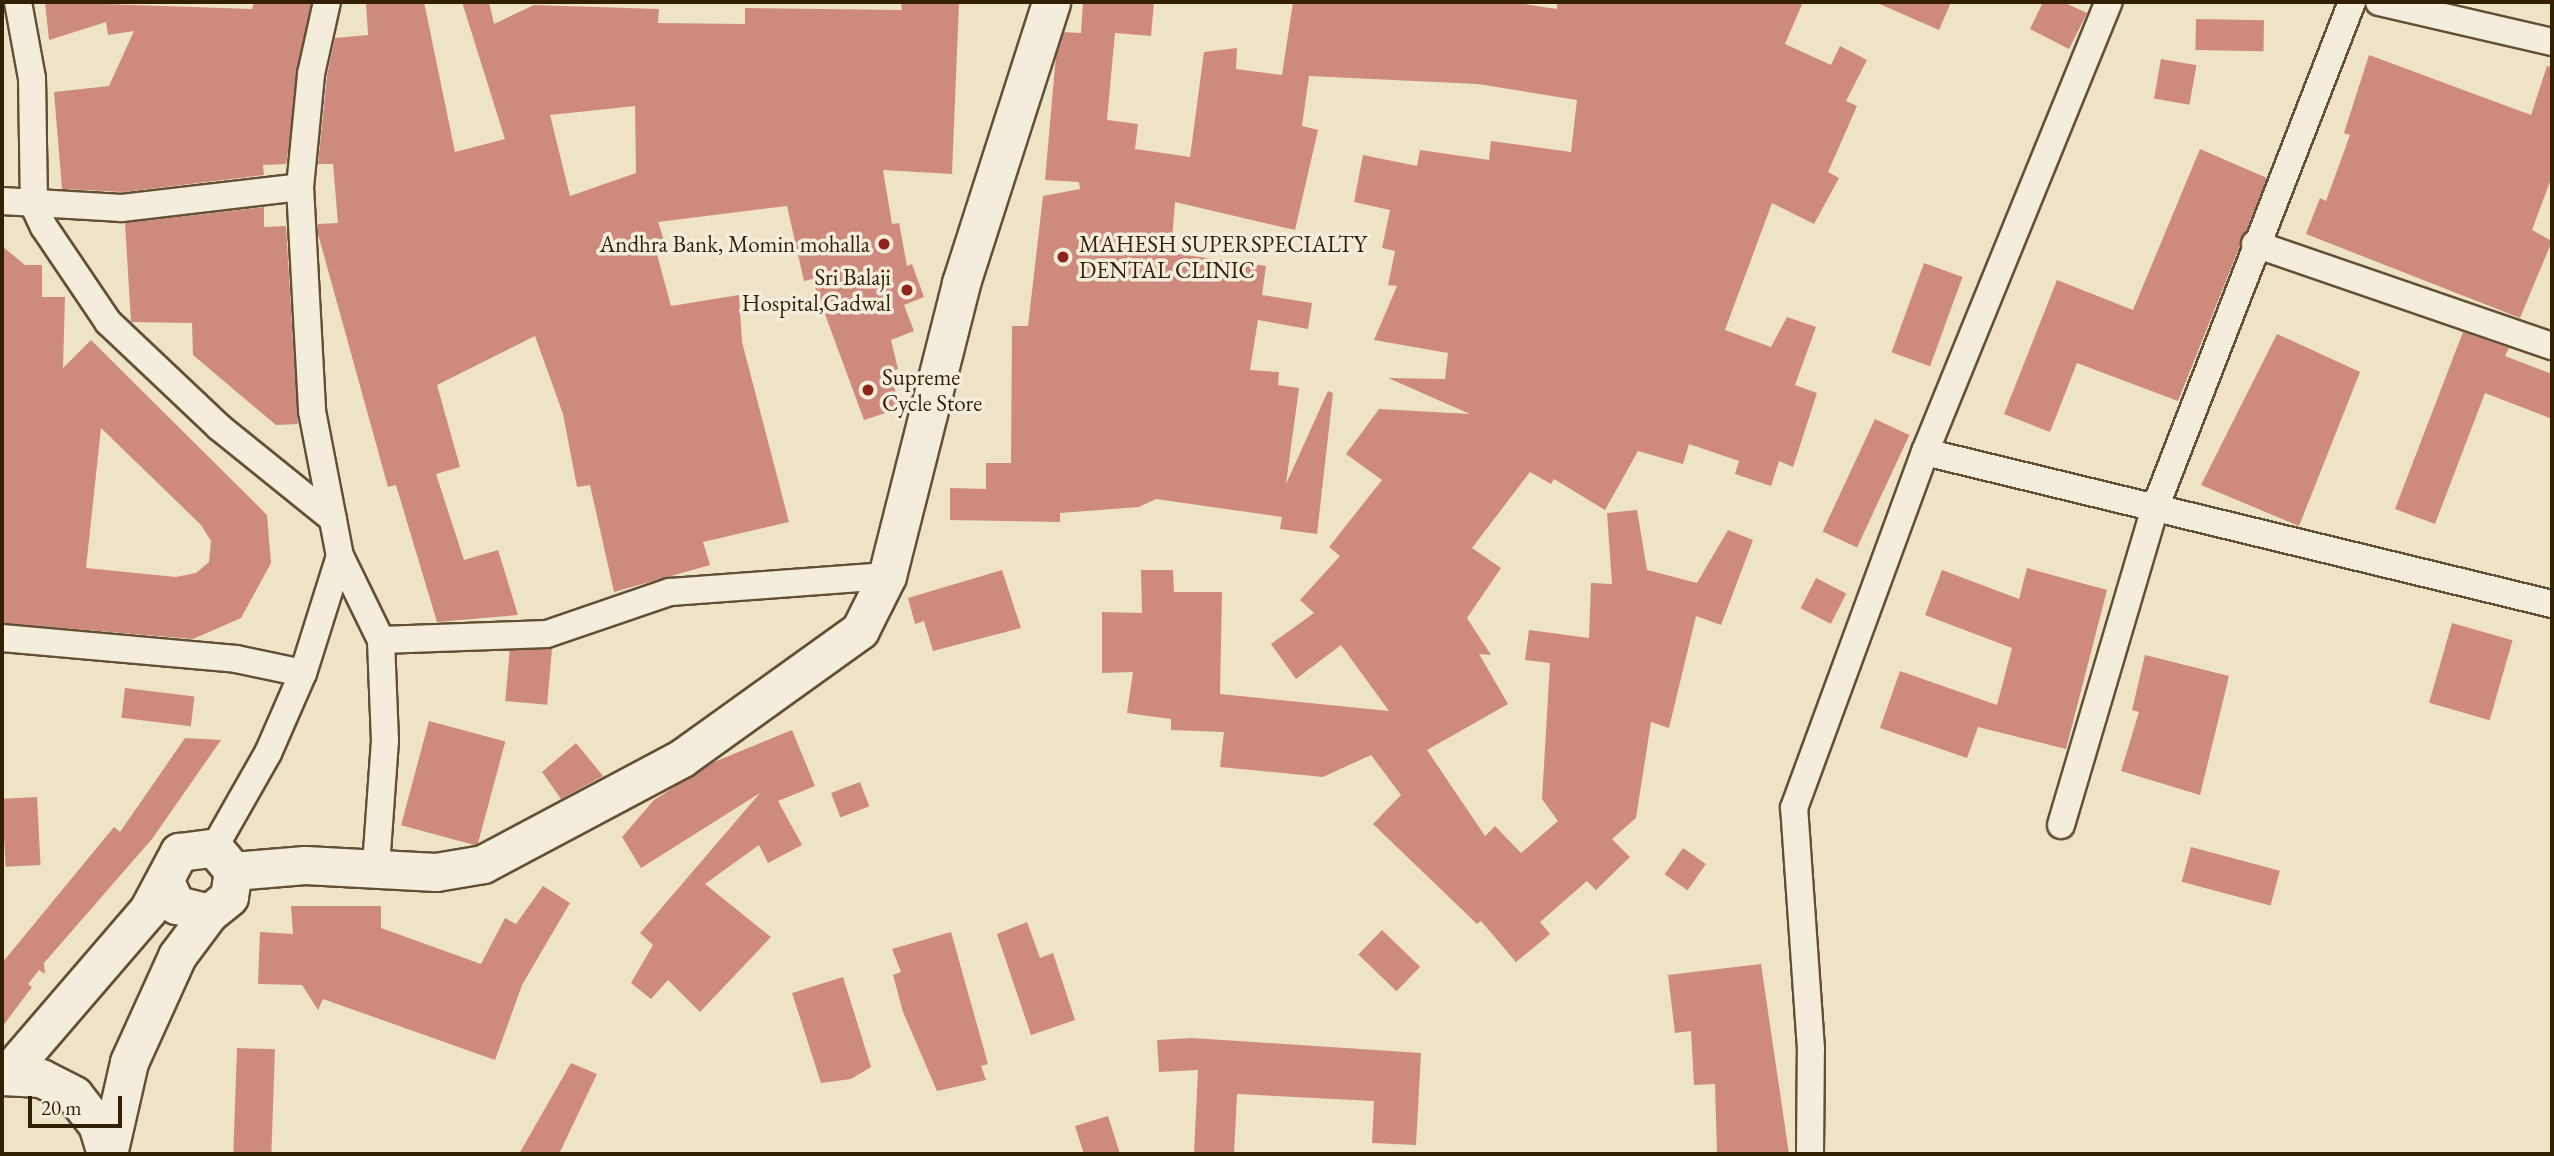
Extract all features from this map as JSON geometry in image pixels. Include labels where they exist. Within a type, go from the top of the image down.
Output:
[{"type":"main road","points":[[4,1075],[166,884],[179,852],[223,859],[376,866],[436,872],[483,864],[682,758],[860,630],[887,576],[961,283],[1051,2]]},
{"type":"main road","points":[[107,1154],[129,1062],[177,956],[209,913],[229,897],[223,859]]},
{"type":"main road","points":[[166,884],[176,905],[209,913]]},
{"type":"main road","points":[[4,1075],[41,1078],[74,1095],[97,1124],[107,1154]]},
{"type":"street","points":[[18,2],[32,78],[34,206],[108,322],[219,427],[333,519]]},
{"type":"street","points":[[327,2],[311,74],[300,187],[312,411],[340,556],[382,640],[385,741],[376,866]]},
{"type":"street","points":[[1810,1154],[1811,1049],[1794,808],[1925,452],[2109,2]]},
{"type":"street","points":[[2061,825],[2155,508],[2255,244],[2352,2]]},
{"type":"street","points":[[2379,2],[2552,42]]},
{"type":"street","points":[[2,201],[34,206],[122,208],[300,187]]},
{"type":"street","points":[[2255,244],[2552,346]]},
{"type":"street","points":[[1925,452],[2552,604]]},
{"type":"street","points":[[223,859],[303,673],[340,556]]},
{"type":"street","points":[[382,640],[547,634],[670,592],[887,576]]},
{"type":"street","points":[[2,638],[236,659],[303,673]]},
{"type":"building","points":[[45,2],[252,9],[254,2],[311,2],[286,164],[263,165],[264,175],[124,192],[62,189],[54,92],[109,86],[134,31],[108,35],[106,22],[49,40]]},
{"type":"building","points":[[366,2],[424,2],[455,152],[505,139],[462,2],[489,2],[494,24],[534,5],[659,9],[658,23],[745,24],[745,8],[902,10],[901,3],[959,2],[952,174],[883,170],[892,224],[899,223],[907,266],[912,264],[924,297],[904,305],[914,331],[891,340],[898,369],[889,372],[901,408],[864,420],[812,279],[804,281],[787,206],[658,222],[665,244],[655,247],[671,306],[739,295],[742,342],[789,522],[703,542],[710,565],[614,592],[590,485],[577,487],[563,414],[535,336],[437,385],[460,467],[436,474],[464,560],[498,550],[518,615],[437,622],[396,485],[388,487],[318,234],[318,224],[338,223],[333,164],[318,164],[327,76],[335,38],[368,35]],"holes":[[[635,106],[636,173],[570,196],[550,115]]]},
{"type":"building","points":[[1083,2],[1154,2],[1151,36],[1115,33],[1107,120],[1138,124],[1135,149],[1190,157],[1204,52],[1237,48],[1236,69],[1282,75],[1293,2],[1511,2],[1557,9],[1557,2],[1803,2],[1785,44],[1831,65],[1840,46],[1867,60],[1846,101],[1857,106],[1828,172],[1839,178],[1814,224],[1772,203],[1725,330],[1771,347],[1787,317],[1816,327],[1795,385],[1817,393],[1793,467],[1779,461],[1771,486],[1735,474],[1739,461],[1689,444],[1683,464],[1638,451],[1605,510],[1554,479],[1551,484],[1530,472],[1472,548],[1501,568],[1467,618],[1491,655],[1479,654],[1508,704],[1427,750],[1485,836],[1495,826],[1521,853],[1558,821],[1542,799],[1550,663],[1525,660],[1529,630],[1589,638],[1591,583],[1612,584],[1607,513],[1637,510],[1647,570],[1697,583],[1728,530],[1753,540],[1721,625],[1696,616],[1669,728],[1651,722],[1636,818],[1612,839],[1630,857],[1596,890],[1587,881],[1540,922],[1550,934],[1516,962],[1481,921],[1477,924],[1373,824],[1401,795],[1371,755],[1323,777],[1220,767],[1224,732],[1171,730],[1171,719],[1127,713],[1133,672],[1102,673],[1102,612],[1142,613],[1141,570],[1173,570],[1174,592],[1222,592],[1220,694],[1389,711],[1341,645],[1296,679],[1271,644],[1314,613],[1300,600],[1340,556],[1329,547],[1382,480],[1346,454],[1379,409],[1470,414],[1388,378],[1445,379],[1448,353],[1374,340],[1397,286],[1388,285],[1395,251],[1382,248],[1390,210],[1354,202],[1363,155],[1417,166],[1420,150],[1489,160],[1491,141],[1571,152],[1577,100],[1478,84],[1309,76],[1302,126],[1318,130],[1295,230],[1175,202],[1171,253],[1266,266],[1262,295],[1312,303],[1308,329],[1258,320],[1250,370],[1279,372],[1278,385],[1299,388],[1286,484],[1328,391],[1333,393],[1317,534],[1280,529],[1282,517],[1156,499],[1139,507],[1060,513],[1060,522],[950,520],[950,488],[986,489],[986,463],[1011,463],[1012,326],[1028,326],[1043,196],[1080,189],[1079,182],[1045,180],[1056,55],[1063,32],[1081,33]]},
{"type":"building","points":[[1875,2],[1951,2],[1939,30]]},
{"type":"building","points":[[2043,2],[2063,2],[2087,13],[2069,49],[2030,29]]},
{"type":"building","points":[[2196,19],[2264,20],[2263,51],[2195,50]]},
{"type":"building","points":[[2369,55],[2531,115],[2547,66],[2552,67],[2552,176],[2532,230],[2552,241],[2520,318],[2306,234],[2320,198],[2326,201],[2350,135],[2344,133]]},
{"type":"building","points":[[2161,59],[2196,65],[2190,105],[2154,98]]},
{"type":"building","points":[[2200,149],[2267,178],[2178,401],[2077,363],[2050,432],[2004,414],[2057,280],[2133,310]]},
{"type":"building","points":[[264,207],[264,227],[286,226],[298,424],[276,425],[193,355],[192,323],[131,322],[125,223]]},
{"type":"building","points":[[2,246],[25,265],[42,265],[42,297],[65,297],[63,368],[91,340],[267,515],[271,563],[241,618],[193,639],[2,623]],"holes":[[[101,428],[201,525],[211,541],[209,562],[196,573],[176,577],[86,568]]]},
{"type":"building","points":[[1924,263],[1963,277],[1930,366],[1892,352]]},
{"type":"building","points":[[2463,332],[2509,348],[2505,356],[2552,374],[2552,419],[2485,393],[2435,524],[2395,509]]},
{"type":"building","points":[[2277,334],[2360,372],[2299,526],[2201,485]]},
{"type":"building","points":[[1875,419],[1909,435],[1857,547],[1823,531]]},
{"type":"building","points":[[2027,568],[2107,590],[2066,749],[1978,727],[1967,758],[1880,728],[1900,671],[1997,705],[2012,648],[1925,615],[1942,570],[2019,599]]},
{"type":"building","points":[[1002,570],[1021,628],[933,651],[924,621],[915,624],[908,598]]},
{"type":"building","points":[[1816,578],[1846,593],[1831,624],[1801,608]]},
{"type":"building","points":[[2452,623],[2513,640],[2490,720],[2429,703]]},
{"type":"building","points":[[510,645],[552,649],[547,705],[505,701]]},
{"type":"building","points":[[2145,655],[2229,676],[2200,795],[2121,771],[2139,712],[2132,710]]},
{"type":"building","points":[[125,688],[194,697],[191,726],[121,718]]},
{"type":"building","points":[[429,721],[505,741],[477,846],[401,825]]},
{"type":"building","points":[[792,730],[815,786],[778,801],[802,845],[768,863],[759,845],[705,884],[771,937],[700,1012],[668,980],[651,999],[631,983],[653,945],[640,933],[760,793],[641,868],[622,837],[654,800],[714,762]]},
{"type":"building","points":[[185,738],[221,740],[152,839],[44,963],[45,974],[39,970],[28,984],[32,987],[2,1027],[2,963],[114,827],[120,832]]},
{"type":"building","points":[[576,743],[603,776],[561,799],[542,772]]},
{"type":"building","points":[[860,782],[869,806],[840,817],[831,793]]},
{"type":"building","points":[[37,797],[41,865],[6,867],[2,799]]},
{"type":"building","points":[[2191,847],[2280,871],[2271,906],[2182,882]]},
{"type":"building","points":[[1683,848],[1706,864],[1688,890],[1665,874]]},
{"type":"building","points":[[543,886],[570,903],[522,985],[495,1060],[323,999],[318,1010],[302,985],[258,984],[260,932],[293,934],[291,906],[381,906],[381,928],[481,964],[505,918],[516,924]]},
{"type":"building","points":[[1027,922],[1040,958],[1053,953],[1075,1020],[1031,1035],[997,934]]},
{"type":"building","points":[[1382,930],[1420,967],[1397,991],[1358,954]]},
{"type":"building","points":[[951,932],[988,1064],[981,1066],[986,1080],[937,1091],[903,1012],[893,975],[901,972],[892,949]]},
{"type":"building","points":[[1761,964],[1789,1154],[1717,1154],[1715,1084],[1694,1085],[1691,1031],[1675,1033],[1668,975]]},
{"type":"building","points":[[843,977],[871,1067],[851,1079],[821,1083],[792,993]]},
{"type":"building","points":[[1192,1038],[1421,1053],[1416,1145],[1372,1143],[1374,1101],[1237,1094],[1234,1154],[1194,1154],[1198,1070],[1159,1072],[1157,1040]]},
{"type":"building","points":[[237,1048],[275,1049],[271,1154],[233,1154]]},
{"type":"building","points":[[571,1063],[597,1074],[559,1154],[519,1154]]},
{"type":"building","points":[[1108,1116],[1120,1154],[1084,1154],[1075,1126]]},
{"type":"place","name":"Andhra Bank, Momin mohalla","points":[[884,244]]},
{"type":"place","name":"MAHESH SUPERSPECIALTY DENTAL CLINIC","points":[[1063,257]]},
{"type":"place","name":"Sri Balaji Hospital,Gadwal","points":[[907,290]]},
{"type":"place","name":"Supreme Cycle Store","points":[[868,390]]}]
